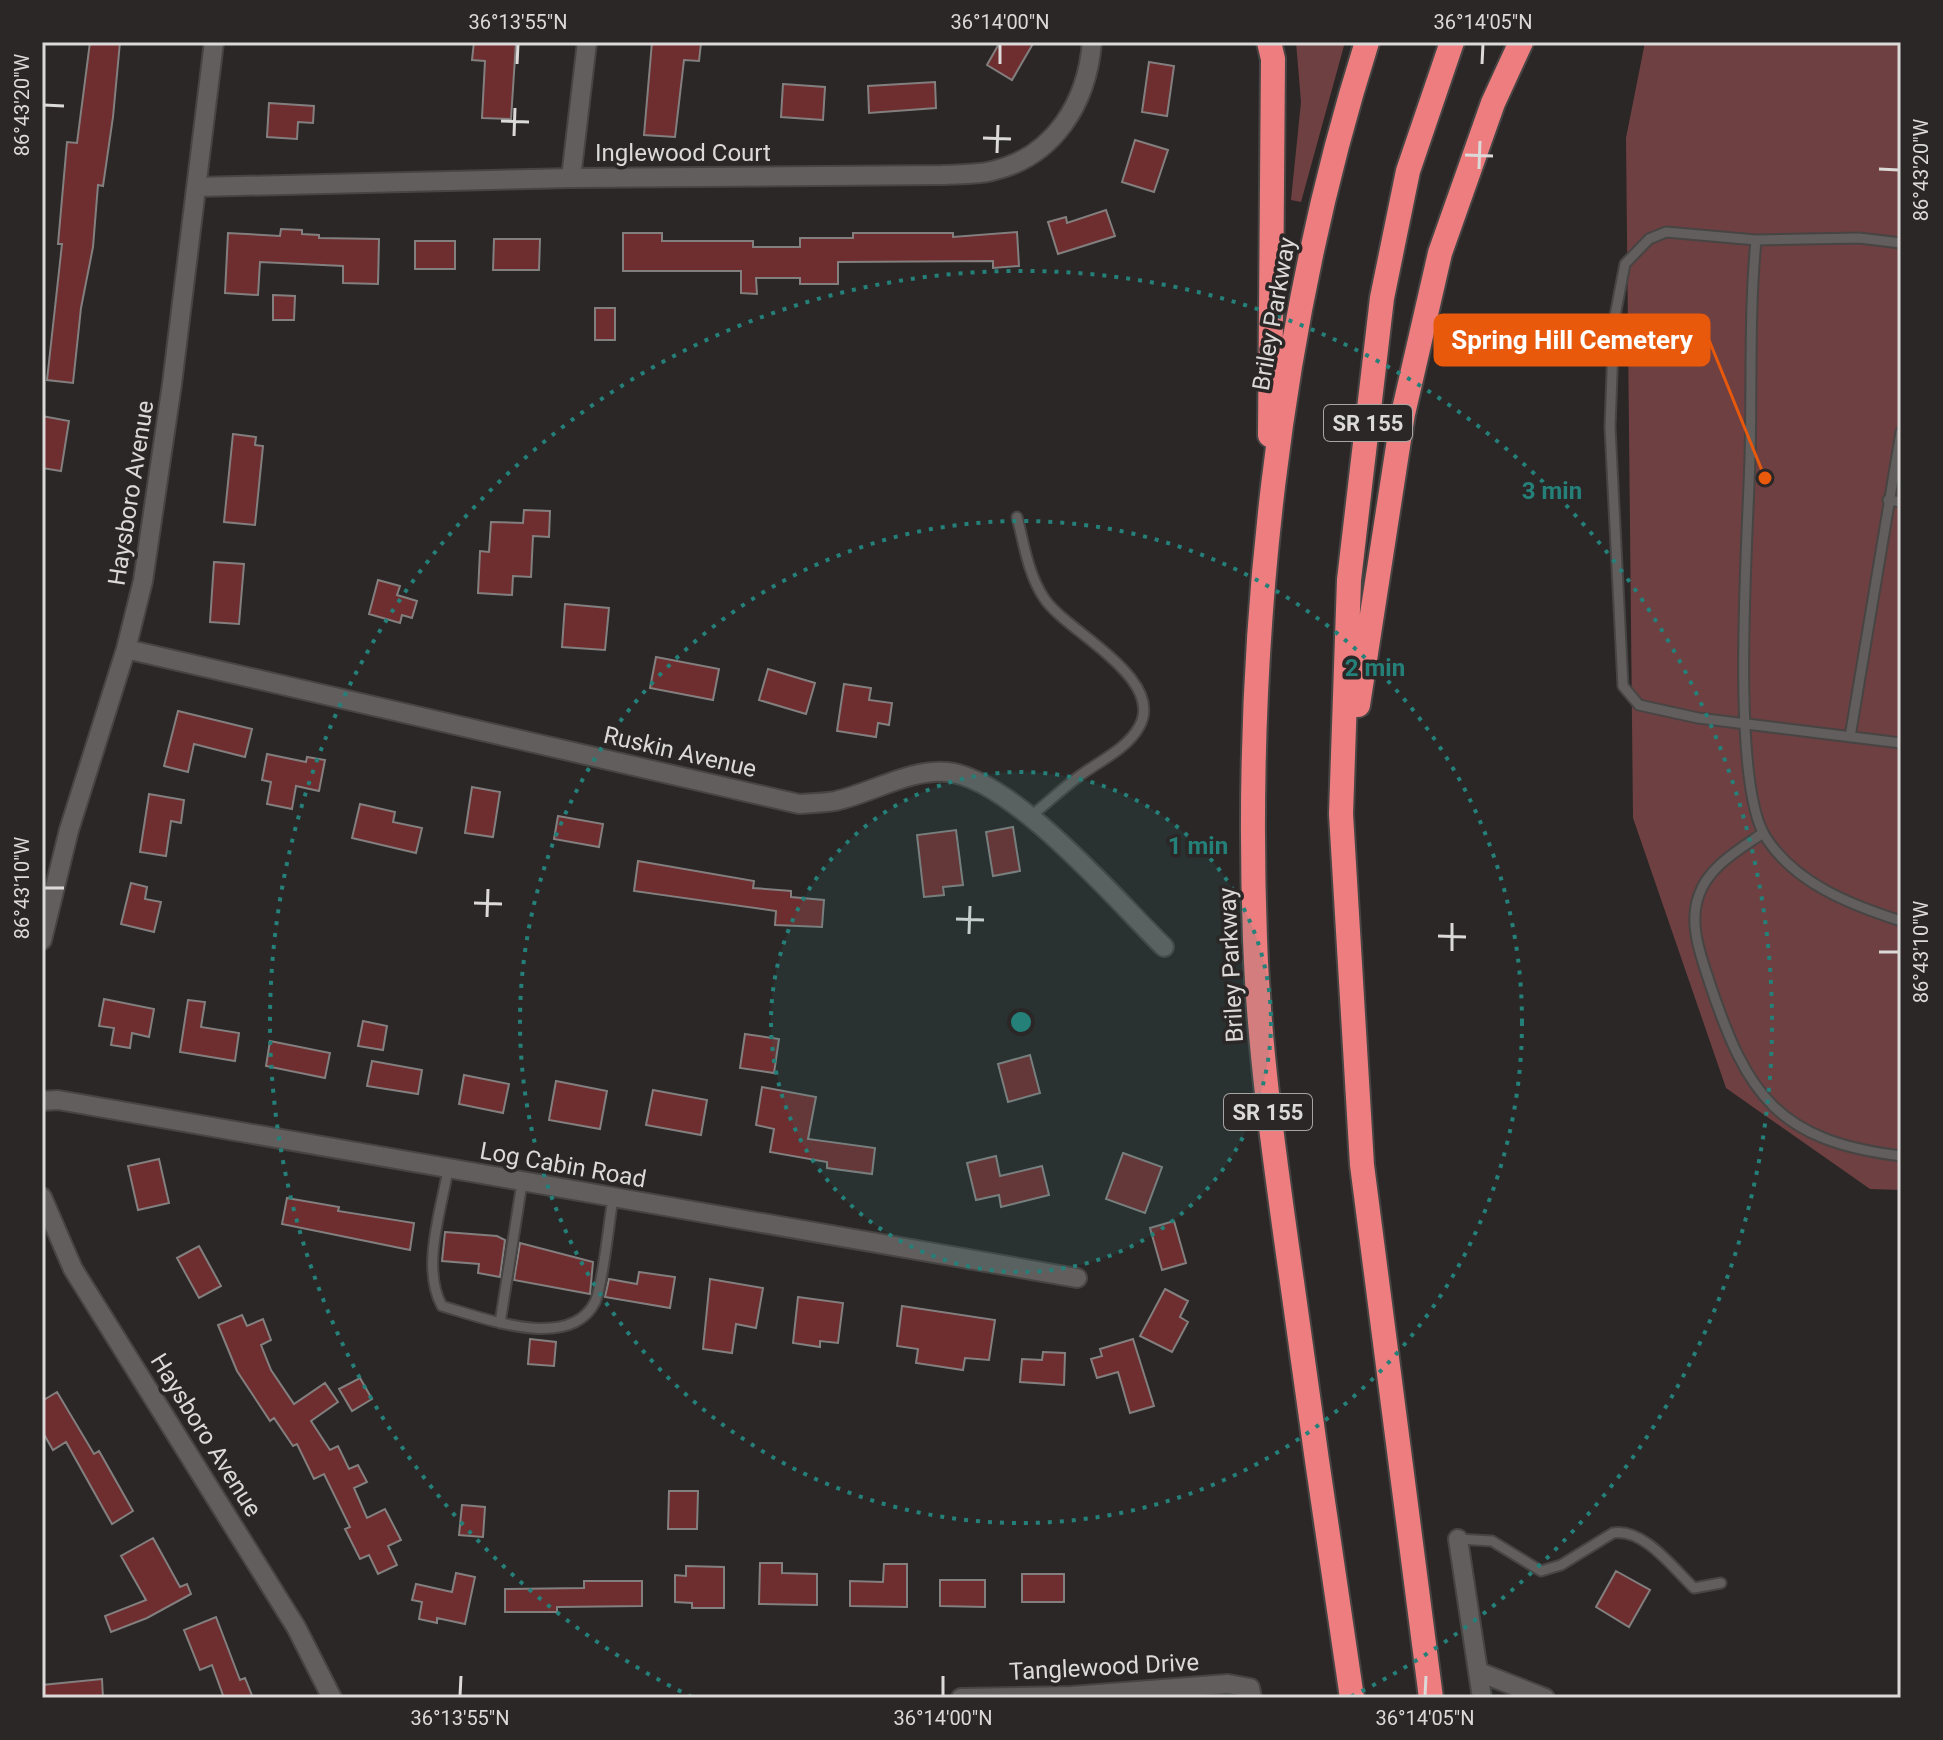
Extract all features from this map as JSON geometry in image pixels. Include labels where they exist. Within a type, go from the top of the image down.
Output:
[{"type":"highway","points":[[1269,42],[1273,59],[1269,520]]},
{"type":"highway","name":"Briley Parkway","points":[[1352,1698],[1268,1114],[1255,941],[1253,768],[1269,520],[1306,281],[1335,145],[1367,42]]},
{"type":"highway","name":"SR 155","points":[[1431,1698],[1362,1165],[1341,814],[1349,580],[1382,298],[1408,171],[1452,42]]},
{"type":"highway","points":[[1341,814],[1403,414],[1440,253],[1493,103],[1521,42]]},
{"type":"street","name":"Haysboro Avenue","points":[[42,940],[69,830],[126,649],[143,581],[214,42]]},
{"type":"street","points":[[571,178],[587,42]]},
{"type":"street","name":"Inglewood Court","points":[[197,187],[571,178],[942,175],[991,171],[1032,157],[1062,128],[1086,84],[1092,42]]},
{"type":"street","name":"Ruskin Avenue","points":[[126,649],[799,804],[835,801],[920,774],[949,772],[980,783],[1031,816],[1164,947]]},
{"type":"street","name":"Log Cabin Road","points":[[42,1101],[58,1100],[1077,1278]]},
{"type":"street","name":"Haysboro Avenue","points":[[42,1197],[73,1269],[226,1510],[296,1627],[332,1698]]},
{"type":"street","points":[[1458,1539],[1482,1698]]},
{"type":"street","points":[[1479,1672],[1545,1698]]},
{"type":"street","name":"Tanglewood Drive","points":[[961,1698],[1072,1696],[1228,1684],[1251,1693]]},
{"type":"lane","points":[[1901,243],[1859,238],[1756,240],[1666,232],[1649,239],[1625,264],[1614,321],[1610,427],[1623,686],[1639,705],[1747,724],[1901,743]]},
{"type":"lane","points":[[1756,240],[1749,324],[1747,724],[1750,785],[1763,833],[1784,860],[1826,892],[1901,921]]},
{"type":"lane","points":[[1850,737],[1901,432]]},
{"type":"lane","points":[[1888,500],[1901,502]]},
{"type":"lane","points":[[1017,517],[1032,577],[1046,601],[1132,679],[1144,698],[1140,726],[1125,745],[1079,776],[1031,816]]},
{"type":"lane","points":[[1763,833],[1712,872],[1699,895],[1694,917],[1703,962],[1735,1055],[1754,1087],[1770,1104],[1806,1131],[1835,1143],[1901,1156]]},
{"type":"lane","points":[[448,1170],[434,1259],[434,1291],[442,1306],[500,1323],[559,1329],[574,1325],[595,1301],[613,1198]]},
{"type":"lane","points":[[500,1323],[522,1183]]},
{"type":"lane","points":[[1458,1539],[1492,1541],[1541,1571],[1561,1565],[1613,1533],[1622,1531],[1637,1535],[1694,1588],[1721,1583]]},
{"type":"shaded area","points":[[1296,42],[1345,42],[1301,202],[1291,200],[1301,102]]},
{"type":"shaded area","points":[[1645,42],[1901,42],[1901,1190],[1870,1189],[1726,1088],[1633,818],[1626,138]]},
{"type":"building","points":[[90,42],[120,42],[113,117],[103,186],[98,185],[93,247],[81,308],[73,383],[47,380],[62,244],[58,244],[67,142],[77,143]]},
{"type":"building","points":[[474,42],[516,42],[511,119],[482,118],[485,61],[472,60]]},
{"type":"building","points":[[652,42],[701,43],[699,61],[684,60],[675,137],[644,135]]},
{"type":"building","points":[[1000,42],[1034,42],[1012,80],[987,65]]},
{"type":"building","points":[[1149,62],[1174,66],[1167,116],[1142,112]]},
{"type":"building","points":[[935,82],[936,108],[869,113],[868,86]]},
{"type":"building","points":[[783,84],[825,87],[823,120],[781,117]]},
{"type":"building","points":[[269,103],[314,106],[313,123],[298,122],[297,139],[267,137]]},
{"type":"building","points":[[1135,140],[1168,150],[1154,192],[1122,182]]},
{"type":"building","points":[[1106,210],[1115,236],[1058,254],[1048,222],[1066,217],[1067,223]]},
{"type":"building","points":[[281,229],[302,230],[302,234],[319,235],[319,238],[379,239],[378,284],[343,283],[343,266],[260,262],[258,295],[225,293],[228,233],[280,236]]},
{"type":"building","points":[[1017,232],[1019,266],[993,268],[993,261],[838,262],[838,284],[800,284],[800,278],[756,278],[757,294],[741,293],[741,271],[623,271],[623,233],[662,233],[662,241],[753,241],[753,247],[800,247],[800,238],[853,238],[853,233],[953,233],[953,237]]},
{"type":"building","points":[[494,239],[540,239],[539,270],[493,270]]},
{"type":"building","points":[[415,241],[455,241],[455,269],[415,269]]},
{"type":"building","points":[[273,295],[295,296],[294,320],[273,320]]},
{"type":"building","points":[[595,308],[615,308],[615,340],[595,340]]},
{"type":"building","points":[[42,416],[69,421],[61,471],[42,468]]},
{"type":"building","points":[[233,434],[256,437],[255,445],[263,446],[255,525],[224,522]]},
{"type":"building","points":[[524,510],[550,511],[549,537],[533,536],[531,577],[513,576],[512,595],[478,593],[480,551],[489,552],[491,522],[523,523]]},
{"type":"building","points":[[214,562],[244,564],[239,624],[210,622]]},
{"type":"building","points":[[378,580],[400,586],[397,595],[417,601],[412,618],[402,615],[400,623],[369,614]]},
{"type":"building","points":[[565,604],[609,608],[605,650],[562,647]]},
{"type":"building","points":[[656,657],[719,669],[713,700],[650,688]]},
{"type":"building","points":[[768,669],[815,683],[806,714],[759,700]]},
{"type":"building","points":[[844,684],[871,688],[869,700],[892,703],[889,725],[878,723],[876,737],[837,731]]},
{"type":"building","points":[[178,711],[252,729],[245,757],[194,744],[188,772],[164,766]]},
{"type":"building","points":[[267,754],[306,762],[307,757],[325,760],[319,791],[296,786],[292,809],[267,804],[271,782],[262,780]]},
{"type":"building","points":[[472,787],[500,792],[493,837],[465,833]]},
{"type":"building","points":[[149,794],[184,800],[181,823],[171,821],[166,856],[140,852]]},
{"type":"building","points":[[360,804],[395,812],[393,822],[422,828],[416,853],[352,838]]},
{"type":"building","points":[[558,816],[603,824],[599,847],[554,839]]},
{"type":"building","points":[[1013,827],[1020,871],[993,876],[986,832]]},
{"type":"building","points":[[956,830],[963,885],[943,887],[944,895],[924,897],[917,835]]},
{"type":"building","points":[[638,861],[754,881],[753,888],[791,891],[791,897],[824,900],[822,927],[775,925],[776,911],[634,891]]},
{"type":"building","points":[[131,883],[147,887],[145,899],[161,902],[154,932],[121,924]]},
{"type":"building","points":[[104,999],[154,1009],[149,1037],[132,1033],[130,1048],[111,1045],[114,1028],[99,1026]]},
{"type":"building","points":[[188,1000],[205,1002],[201,1027],[239,1033],[235,1061],[180,1052]]},
{"type":"building","points":[[363,1021],[387,1026],[383,1050],[358,1046]]},
{"type":"building","points":[[745,1034],[779,1039],[774,1073],[740,1068]]},
{"type":"building","points":[[270,1041],[330,1053],[325,1078],[266,1066]]},
{"type":"building","points":[[1030,1055],[1040,1093],[1008,1102],[998,1064]]},
{"type":"building","points":[[372,1061],[422,1070],[418,1094],[367,1086]]},
{"type":"building","points":[[464,1075],[509,1084],[503,1113],[459,1104]]},
{"type":"building","points":[[556,1081],[607,1091],[600,1129],[549,1120]]},
{"type":"building","points":[[762,1087],[816,1097],[808,1139],[875,1148],[872,1174],[827,1168],[827,1162],[770,1152],[774,1129],[756,1125]]},
{"type":"building","points":[[653,1090],[707,1100],[701,1135],[646,1125]]},
{"type":"building","points":[[1123,1153],[1162,1167],[1145,1213],[1106,1199]]},
{"type":"building","points":[[996,1156],[1000,1176],[1042,1166],[1049,1195],[1001,1207],[999,1195],[976,1200],[967,1163]]},
{"type":"building","points":[[159,1159],[169,1203],[138,1210],[128,1166]]},
{"type":"building","points":[[287,1198],[339,1207],[338,1211],[414,1223],[410,1250],[282,1224]]},
{"type":"building","points":[[1174,1221],[1186,1263],[1162,1270],[1150,1228]]},
{"type":"building","points":[[445,1232],[497,1236],[505,1240],[500,1277],[478,1273],[479,1264],[442,1261]]},
{"type":"building","points":[[520,1243],[593,1262],[590,1294],[514,1280]]},
{"type":"building","points":[[199,1246],[221,1286],[199,1298],[177,1258]]},
{"type":"building","points":[[639,1272],[675,1277],[670,1308],[605,1297],[609,1279],[637,1284]]},
{"type":"building","points":[[710,1279],[763,1288],[756,1328],[736,1324],[732,1353],[703,1349]]},
{"type":"building","points":[[1165,1289],[1188,1301],[1180,1317],[1188,1322],[1172,1352],[1140,1336]]},
{"type":"building","points":[[798,1297],[843,1303],[838,1343],[820,1341],[820,1347],[793,1343]]},
{"type":"building","points":[[902,1306],[995,1320],[989,1360],[965,1358],[963,1370],[916,1363],[918,1349],[897,1346]]},
{"type":"building","points":[[242,1315],[247,1326],[263,1319],[271,1340],[261,1345],[271,1370],[294,1404],[325,1383],[338,1402],[311,1421],[330,1450],[338,1446],[349,1469],[358,1465],[367,1482],[354,1488],[367,1518],[385,1509],[401,1540],[388,1546],[397,1565],[378,1574],[369,1555],[360,1559],[345,1529],[350,1527],[324,1474],[314,1479],[297,1444],[293,1446],[274,1418],[270,1421],[237,1371],[218,1325]]},
{"type":"building","points":[[530,1339],[556,1342],[554,1366],[528,1364]]},
{"type":"building","points":[[1133,1339],[1154,1406],[1130,1413],[1118,1372],[1097,1378],[1091,1359],[1102,1356],[1100,1349]]},
{"type":"building","points":[[1043,1352],[1065,1353],[1064,1385],[1020,1382],[1022,1359],[1042,1360]]},
{"type":"building","points":[[360,1378],[372,1399],[352,1411],[339,1389]]},
{"type":"building","points":[[57,1392],[94,1454],[99,1451],[133,1511],[112,1524],[66,1442],[53,1450],[42,1431],[42,1401]]},
{"type":"building","points":[[669,1491],[698,1491],[697,1529],[668,1529]]},
{"type":"building","points":[[462,1505],[485,1507],[483,1537],[459,1535]]},
{"type":"building","points":[[153,1538],[180,1587],[187,1584],[191,1594],[147,1618],[111,1632],[105,1616],[146,1600],[121,1556]]},
{"type":"building","points":[[760,1563],[782,1563],[782,1573],[817,1574],[817,1605],[759,1604]]},
{"type":"building","points":[[884,1564],[907,1564],[907,1607],[850,1606],[850,1581],[883,1582]]},
{"type":"building","points":[[686,1566],[724,1567],[724,1608],[692,1608],[692,1603],[675,1602],[675,1575],[686,1576]]},
{"type":"building","points":[[1616,1571],[1650,1590],[1629,1627],[1596,1607]]},
{"type":"building","points":[[456,1573],[475,1577],[465,1624],[437,1618],[437,1623],[419,1619],[422,1602],[412,1600],[416,1584],[452,1592]]},
{"type":"building","points":[[1022,1574],[1064,1574],[1064,1602],[1022,1602]]},
{"type":"building","points":[[940,1580],[985,1580],[985,1607],[940,1606]]},
{"type":"building","points":[[584,1581],[642,1581],[642,1606],[557,1607],[557,1612],[505,1612],[505,1589],[584,1588]]},
{"type":"building","points":[[216,1617],[240,1680],[245,1678],[253,1698],[224,1698],[212,1665],[200,1670],[184,1630]]},
{"type":"building","points":[[102,1679],[103,1698],[42,1698],[42,1685]]},
{"type":"place","name":"Spring Hill Cemetery","points":[[1765,478]]}]
